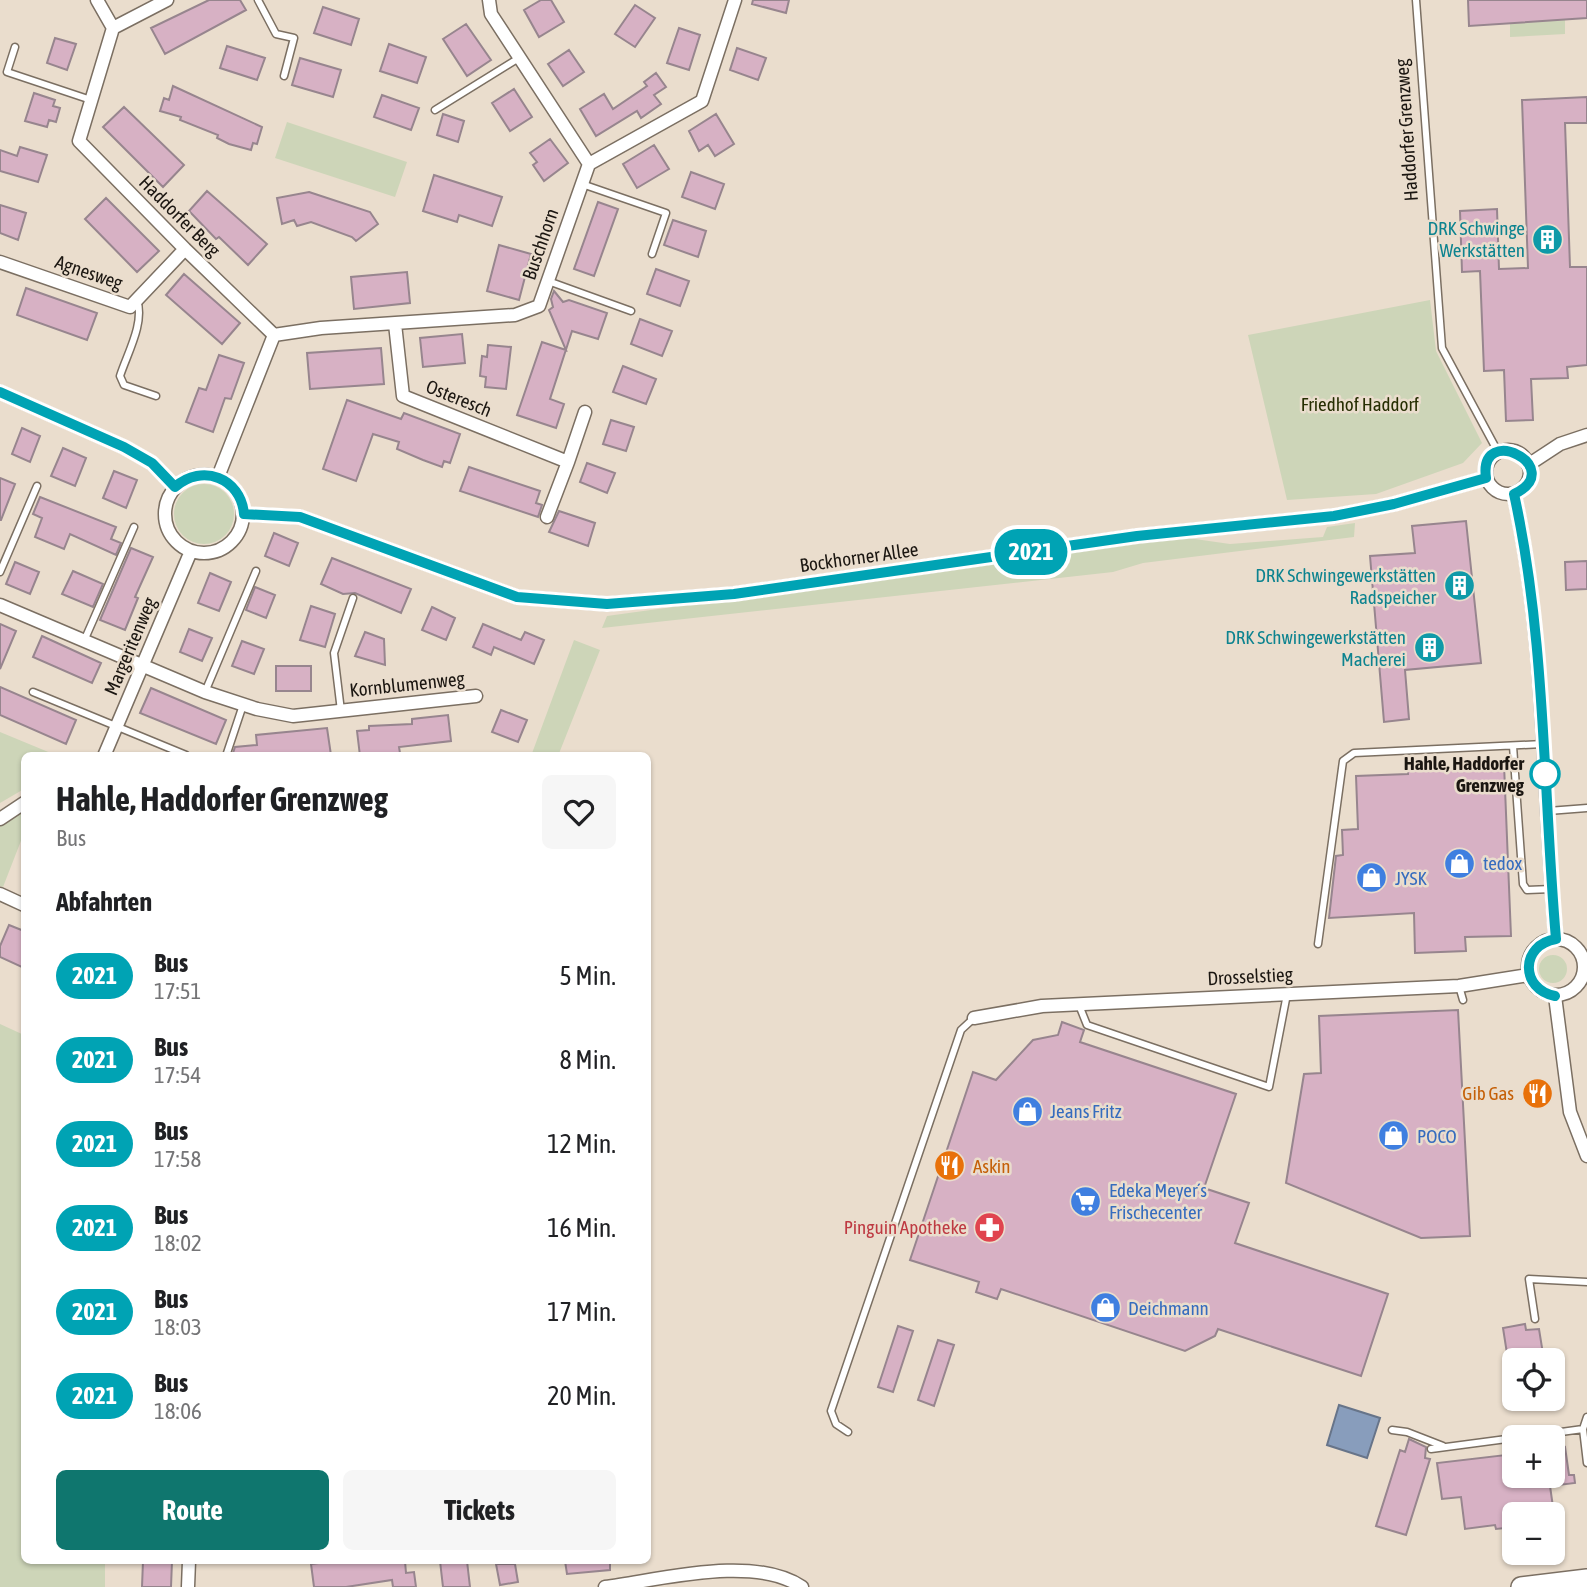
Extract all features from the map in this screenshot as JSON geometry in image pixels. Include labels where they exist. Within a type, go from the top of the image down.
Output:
[{"type":"main road","points":[[1521,1587],[1587,1579]]},
{"type":"street","points":[[97,0],[113,28],[167,0]]},
{"type":"street","points":[[489,0],[491,14],[589,164],[702,101],[735,0]]},
{"type":"street","name":"Haddorfer Berg","points":[[113,28],[79,141],[184,249],[274,335]]},
{"type":"street","name":"Buschhorn","points":[[274,335],[528,312],[539,306],[589,164]]},
{"type":"street","name":"Agnesweg","points":[[0,261],[130,307],[184,249]]},
{"type":"street","name":"Osteresch","points":[[395,324],[403,396],[568,462]]},
{"type":"street","points":[[218,477],[274,335]]},
{"type":"street","points":[[0,392],[124,447],[152,463],[175,487]]},
{"type":"street","points":[[547,517],[585,412]]},
{"type":"street","points":[[1528,465],[1560,444],[1587,435]]},
{"type":"street","points":[[1498,452],[1519,453],[1528,465],[1527,483],[1514,494],[1497,491],[1486,478],[1487,465],[1498,452]]},
{"type":"street","points":[[192,477],[218,477],[237,492],[244,514],[240,532],[227,546],[210,553],[191,551],[175,540],[166,523],[166,504],[175,487],[192,477]]},
{"type":"street","name":"Bockhorner Allee","points":[[244,514],[300,517],[517,597],[607,604],[734,594],[1137,536],[1334,516],[1394,504],[1486,478]]},
{"type":"street","points":[[1514,494],[1525,559],[1543,744],[1556,939]]},
{"type":"street","name":"Margeritenweg","points":[[106,752],[191,551]]},
{"type":"street","name":"Kornblumenweg","points":[[0,605],[205,692],[243,705],[293,716],[476,696]]},
{"type":"street","points":[[0,819],[21,805]]},
{"type":"street","points":[[0,894],[21,904]]},
{"type":"street","points":[[1556,939],[1565,941],[1579,953],[1585,971],[1577,986],[1555,996],[1538,990],[1528,975],[1527,967],[1533,950],[1539,944],[1556,939]]},
{"type":"street","name":"Drosselstieg","points":[[974,1018],[1023,1008],[1079,1003],[1458,986],[1528,975]]},
{"type":"street","points":[[1555,996],[1570,1112],[1587,1156]]},
{"type":"street","points":[[188,1587],[189,1564]]},
{"type":"street","points":[[605,1587],[733,1570],[758,1571],[802,1587]]},
{"type":"lane","points":[[258,0],[276,34],[294,38],[284,76]]},
{"type":"lane","name":"Haddorfer Grenzweg","points":[[1416,0],[1442,348],[1498,452]]},
{"type":"lane","points":[[15,47],[7,72],[91,100]]},
{"type":"lane","points":[[435,110],[519,58]]},
{"type":"lane","points":[[582,184],[666,213],[652,254]]},
{"type":"lane","points":[[548,281],[631,311]]},
{"type":"lane","points":[[137,300],[138,320],[120,376],[124,385],[156,397]]},
{"type":"lane","points":[[0,572],[37,486]]},
{"type":"lane","points":[[84,641],[134,527]]},
{"type":"lane","points":[[205,692],[256,571]]},
{"type":"lane","name":"Kornblumenweg","points":[[341,711],[334,653],[353,598]]},
{"type":"lane","points":[[33,692],[179,752]]},
{"type":"lane","points":[[227,752],[243,705]]},
{"type":"lane","points":[[1318,944],[1343,761],[1354,753],[1543,744]]},
{"type":"lane","points":[[1513,746],[1524,884],[1527,890],[1552,889]]},
{"type":"lane","points":[[1548,811],[1587,808]]},
{"type":"lane","points":[[1458,986],[1463,1000]]},
{"type":"lane","points":[[1079,1003],[1087,1025],[1269,1087],[1287,994]]},
{"type":"lane","points":[[848,1432],[836,1424],[831,1410],[961,1030],[974,1018]]},
{"type":"lane","points":[[1535,1319],[1530,1279],[1587,1282]]},
{"type":"lane","points":[[1587,1417],[1583,1429],[1587,1463]]},
{"type":"lane","points":[[1565,1431],[1583,1429]]},
{"type":"lane","points":[[1392,1430],[1407,1432],[1444,1447]]},
{"type":"lane","points":[[1431,1449],[1502,1440]]},
{"type":"green space","points":[[1565,20],[1565,34],[1510,37],[1510,23]]},
{"type":"green space","points":[[287,122],[407,162],[395,197],[275,158]]},
{"type":"green space","name":"Friedhof Haddorf","points":[[1430,300],[1436,351],[1482,443],[1463,463],[1376,494],[1287,500],[1248,335]]},
{"type":"green space","points":[[198,484],[210,484],[229,497],[234,514],[232,526],[221,539],[210,544],[198,544],[179,531],[174,520],[174,508],[187,489]]},
{"type":"green space","points":[[1355,523],[1354,537],[1143,563],[1113,572],[602,628],[607,616],[1181,537],[1230,544],[1323,537],[1327,527]]},
{"type":"green space","points":[[574,640],[600,650],[560,752],[532,752]]},
{"type":"green space","points":[[0,732],[48,752],[21,752],[21,791],[0,803]]},
{"type":"green space","points":[[21,810],[21,841],[3,887],[0,886],[0,825],[10,815]]},
{"type":"green space","points":[[1553,955],[1563,959],[1567,969],[1563,979],[1553,983],[1543,979],[1539,969],[1543,959]]},
{"type":"green space","points":[[0,1024],[21,1034],[21,1564],[105,1564],[105,1587],[0,1587]]},
{"type":"water","points":[[1339,1405],[1380,1418],[1367,1458],[1327,1445]]},
{"type":"building","points":[[209,0],[240,0],[246,10],[165,54],[151,28]]},
{"type":"building","points":[[541,0],[551,0],[564,22],[539,37],[524,10]]},
{"type":"building","points":[[753,0],[789,0],[786,13],[752,4]]},
{"type":"building","points":[[1468,0],[1587,0],[1587,18],[1469,26]]},
{"type":"building","points":[[635,5],[655,18],[635,47],[615,34]]},
{"type":"building","points":[[323,7],[359,19],[351,45],[314,33]]},
{"type":"building","points":[[466,24],[491,60],[467,76],[443,39]]},
{"type":"building","points":[[679,28],[700,35],[689,70],[667,63]]},
{"type":"building","points":[[55,38],[76,44],[67,70],[47,63]]},
{"type":"building","points":[[389,44],[426,57],[417,83],[380,71]]},
{"type":"building","points":[[227,46],[265,58],[257,80],[220,68]]},
{"type":"building","points":[[737,48],[766,58],[758,80],[730,70]]},
{"type":"building","points":[[569,50],[584,72],[563,86],[548,64]]},
{"type":"building","points":[[300,58],[341,70],[333,97],[292,85]]},
{"type":"building","points":[[656,73],[666,87],[654,95],[661,104],[641,118],[637,111],[596,136],[580,109],[604,94],[613,109],[647,86],[644,82]]},
{"type":"building","points":[[173,86],[262,127],[257,144],[253,143],[251,150],[229,144],[217,138],[218,135],[180,120],[181,117],[160,111],[164,98],[169,100]]},
{"type":"building","points":[[514,89],[532,117],[510,131],[492,103]]},
{"type":"building","points":[[34,93],[55,100],[53,106],[60,108],[56,122],[49,120],[47,127],[25,121]]},
{"type":"building","points":[[382,95],[419,108],[411,130],[374,117]]},
{"type":"building","name":"DRK Schwinge Werkstätten","points":[[1587,97],[1587,123],[1565,123],[1570,267],[1587,267],[1587,365],[1567,367],[1568,378],[1531,379],[1533,420],[1506,421],[1504,370],[1484,371],[1480,271],[1462,272],[1460,211],[1497,209],[1499,269],[1528,268],[1522,100]]},
{"type":"building","points":[[124,107],[184,165],[163,187],[103,127]]},
{"type":"building","points":[[443,114],[464,121],[458,142],[437,135]]},
{"type":"building","points":[[716,114],[734,144],[715,156],[708,145],[699,151],[689,131]]},
{"type":"building","points":[[550,139],[568,163],[544,181],[533,165],[537,162],[530,153]]},
{"type":"building","points":[[654,145],[669,169],[637,188],[623,164]]},
{"type":"building","points":[[20,147],[47,155],[38,182],[0,171],[0,150],[17,156]]},
{"type":"building","points":[[691,172],[724,184],[715,209],[682,197]]},
{"type":"building","points":[[434,175],[502,197],[492,226],[459,215],[457,222],[423,211]]},
{"type":"building","points":[[207,191],[267,244],[248,265],[219,237],[216,239],[189,211]]},
{"type":"building","points":[[309,192],[370,212],[378,224],[356,241],[352,237],[311,222],[297,226],[294,220],[282,224],[277,198]]},
{"type":"building","points":[[106,198],[159,251],[137,272],[85,219]]},
{"type":"building","points":[[598,202],[618,209],[594,276],[574,269]]},
{"type":"building","points":[[0,205],[26,213],[18,240],[0,233]]},
{"type":"building","points":[[673,220],[706,231],[698,257],[664,245]]},
{"type":"building","points":[[499,245],[531,254],[519,300],[487,291]]},
{"type":"building","points":[[656,269],[689,281],[680,306],[647,294]]},
{"type":"building","points":[[407,272],[410,303],[354,309],[351,277]]},
{"type":"building","points":[[184,274],[240,323],[222,344],[166,295]]},
{"type":"building","points":[[26,288],[97,313],[87,340],[17,315]]},
{"type":"building","points":[[554,291],[563,302],[569,300],[607,313],[598,339],[572,331],[566,350],[549,310],[553,307],[551,299]]},
{"type":"building","points":[[640,319],[672,331],[662,356],[631,344]]},
{"type":"building","points":[[462,334],[465,363],[423,367],[420,338]]},
{"type":"building","points":[[542,342],[566,350],[550,399],[564,404],[556,428],[517,415]]},
{"type":"building","points":[[488,345],[511,347],[506,389],[485,387],[486,377],[480,376],[482,356],[487,357]]},
{"type":"building","points":[[381,348],[384,384],[310,389],[307,353]]},
{"type":"building","points":[[219,355],[244,363],[231,399],[225,398],[213,432],[186,422],[199,388],[206,390]]},
{"type":"building","points":[[623,366],[656,379],[646,404],[613,392]]},
{"type":"building","points":[[347,400],[401,419],[404,413],[460,434],[450,463],[444,461],[442,467],[423,460],[397,449],[399,442],[373,434],[356,481],[323,469]]},
{"type":"building","points":[[611,420],[634,427],[626,451],[603,444]]},
{"type":"building","points":[[22,428],[40,436],[30,462],[12,454]]},
{"type":"building","points":[[63,448],[86,458],[75,486],[51,476]]},
{"type":"building","points":[[587,463],[615,473],[607,493],[580,482]]},
{"type":"building","points":[[469,467],[540,491],[536,503],[542,505],[538,517],[460,491]]},
{"type":"building","points":[[114,471],[137,480],[126,508],[103,498]]},
{"type":"building","points":[[0,478],[15,484],[1,520],[0,520]]},
{"type":"building","points":[[40,497],[116,527],[111,539],[121,543],[116,555],[70,534],[64,549],[35,537],[42,518],[33,514]]},
{"type":"building","points":[[559,511],[595,523],[588,546],[549,532]]},
{"type":"building","name":"DRK Schwingewerkstätten Macherei","points":[[1466,521],[1481,663],[1405,670],[1409,719],[1384,722],[1370,556],[1415,553],[1412,526]]},
{"type":"building","points":[[274,533],[298,543],[289,566],[265,556]]},
{"type":"building","points":[[131,548],[153,557],[135,597],[138,598],[125,630],[100,620]]},
{"type":"building","points":[[332,558],[411,589],[401,613],[355,593],[343,594],[321,584]]},
{"type":"building","points":[[1587,561],[1587,589],[1566,590],[1565,562]]},
{"type":"building","points":[[15,562],[39,572],[30,594],[6,584]]},
{"type":"building","points":[[73,571],[103,584],[93,607],[62,594]]},
{"type":"building","points":[[210,573],[231,582],[219,611],[198,603]]},
{"type":"building","points":[[255,587],[275,595],[266,618],[246,610]]},
{"type":"building","points":[[311,606],[335,614],[325,647],[300,640]]},
{"type":"building","points":[[432,607],[455,618],[446,640],[422,630]]},
{"type":"building","points":[[0,624],[16,631],[0,669]]},
{"type":"building","points":[[483,624],[521,640],[525,632],[544,640],[534,664],[494,647],[491,655],[473,647]]},
{"type":"building","points":[[189,629],[212,638],[202,661],[180,652]]},
{"type":"building","points":[[365,632],[384,639],[385,665],[355,656]]},
{"type":"building","points":[[42,636],[101,663],[92,683],[33,657]]},
{"type":"building","points":[[242,641],[264,649],[254,674],[232,666]]},
{"type":"building","points":[[276,666],[311,666],[311,691],[276,691]]},
{"type":"building","points":[[0,687],[76,720],[66,744],[0,715]]},
{"type":"building","points":[[151,688],[226,720],[216,744],[140,713]]},
{"type":"building","points":[[501,710],[527,720],[518,742],[492,732]]},
{"type":"building","points":[[448,715],[451,741],[399,747],[400,752],[360,752],[357,731],[369,730],[369,726],[412,724],[412,719]]},
{"type":"building","points":[[327,728],[331,752],[233,752],[235,747],[257,745],[256,735]]},
{"type":"building","name":"tedox","points":[[1504,764],[1511,936],[1465,937],[1466,951],[1415,953],[1414,913],[1329,918],[1336,856],[1343,855],[1342,830],[1358,829],[1356,776],[1408,774],[1408,768]]},
{"type":"building","points":[[9,925],[21,930],[21,967],[0,957],[0,946]]},
{"type":"building","name":"POCO","points":[[1458,1010],[1470,1236],[1421,1238],[1286,1183],[1304,1074],[1321,1073],[1319,1016]]},
{"type":"building","name":"Edeka Meyer´s Frischecenter","points":[[1062,1022],[1084,1030],[1080,1042],[1236,1094],[1204,1188],[1249,1203],[1235,1243],[1388,1294],[1361,1376],[1218,1329],[1215,1336],[1185,1351],[1001,1289],[997,1299],[976,1292],[979,1282],[910,1260],[973,1072],[996,1080],[1033,1040],[1058,1035]]},
{"type":"building","points":[[1525,1324],[1526,1330],[1539,1329],[1542,1348],[1506,1348],[1503,1328]]},
{"type":"building","points":[[898,1326],[913,1331],[893,1392],[878,1387]]},
{"type":"building","points":[[938,1340],[954,1345],[934,1406],[918,1400]]},
{"type":"building","points":[[1409,1439],[1426,1447],[1425,1458],[1430,1459],[1406,1535],[1376,1526],[1400,1450],[1405,1452]]},
{"type":"building","points":[[1565,1447],[1569,1475],[1574,1475],[1575,1483],[1565,1484]]},
{"type":"building","points":[[1502,1455],[1502,1488],[1550,1488],[1552,1502],[1502,1502],[1502,1528],[1496,1529],[1495,1525],[1465,1529],[1461,1497],[1442,1499],[1437,1463]]},
{"type":"building","points":[[143,1564],[172,1564],[171,1587],[142,1587]]},
{"type":"building","points":[[311,1564],[405,1564],[406,1573],[414,1572],[416,1587],[393,1587],[392,1580],[346,1587],[314,1587]]},
{"type":"building","points":[[440,1564],[467,1564],[470,1587],[443,1587]]},
{"type":"building","points":[[496,1564],[515,1564],[518,1582],[500,1585]]},
{"type":"building","points":[[565,1564],[610,1564],[610,1570],[567,1574]]},
{"type":"bus line","name":"2021","points":[[0,392],[124,447],[152,463],[175,487],[198,475],[212,475],[224,480],[240,497],[244,514],[266,513],[300,517],[517,597],[571,603],[607,604],[734,594],[1137,536],[1334,516],[1394,504],[1486,478],[1487,465],[1497,453],[1508,450],[1519,453],[1530,468],[1525,486],[1514,494],[1521,526],[1539,684],[1556,939],[1539,944],[1533,950],[1527,967],[1528,975],[1538,990],[1555,996]]},
{"type":"place","name":"DRK Schwinge Werkstätten","points":[[1548,239]]},
{"type":"place","name":"DRK Schwingewerkstätten Radspeicher","points":[[1459,586]]},
{"type":"place","name":"DRK Schwingewerkstätten Macherei","points":[[1429,648]]},
{"type":"place","name":"Hahle, Haddorfer Grenzweg","points":[[1545,774]]},
{"type":"place","name":"tedox","points":[[1460,863]]},
{"type":"place","name":"JYSK","points":[[1372,878]]},
{"type":"place","name":"Gib Gas","points":[[1537,1093]]},
{"type":"place","name":"Jeans Fritz","points":[[1027,1111]]},
{"type":"place","name":"POCO","points":[[1394,1136]]},
{"type":"place","name":"Askin","points":[[950,1166]]},
{"type":"place","name":"Edeka Meyer´s Frischecenter","points":[[1086,1201]]},
{"type":"place","name":"Pinguin Apotheke","points":[[990,1227]]},
{"type":"place","name":"Deichmann","points":[[1105,1308]]}]
